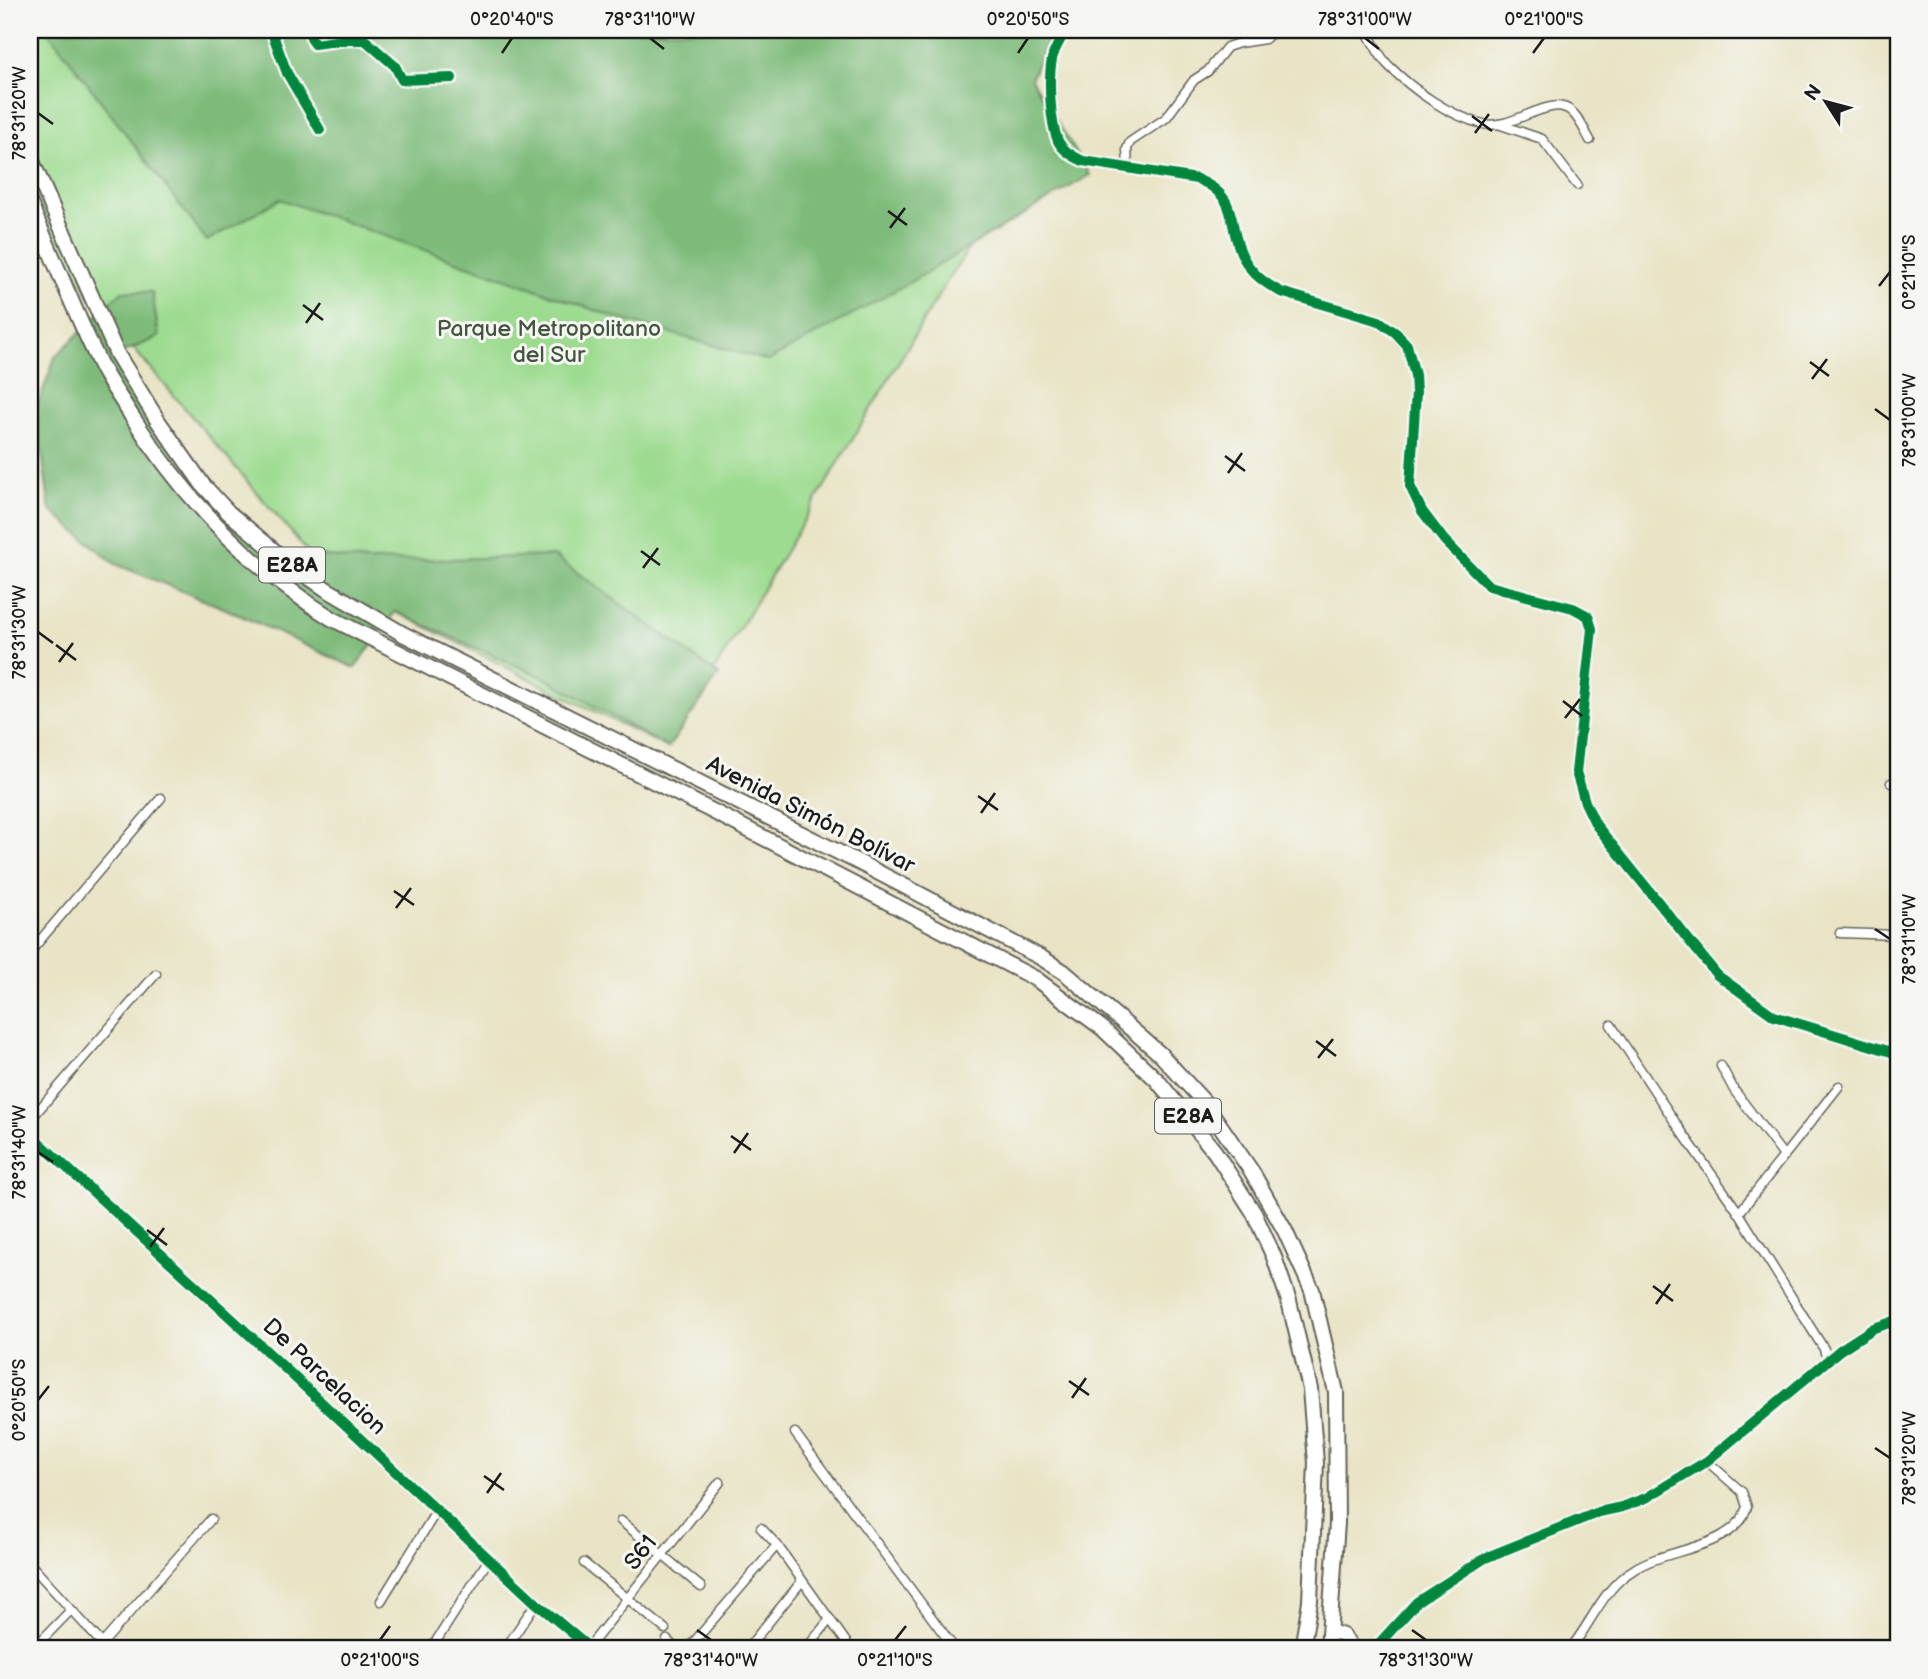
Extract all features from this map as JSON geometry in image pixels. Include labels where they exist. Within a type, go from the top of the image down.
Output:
[{"type":"highway","name":"Avenida Simón Bolívar","points":[[30,157],[117,354],[179,454],[229,513],[291,565],[403,634],[1052,964],[1160,1054],[1204,1102],[1229,1136],[1285,1231],[1312,1290],[1336,1392],[1337,1523],[1328,1649]]},
{"type":"highway","name":"Avenida Simón Bolívar","points":[[30,204],[104,371],[146,439],[204,512],[242,551],[306,603],[1035,979],[1081,1011],[1157,1080],[1215,1152],[1254,1213],[1274,1257],[1289,1301],[1310,1389],[1316,1463],[1310,1601],[1302,1649]]},
{"type":"highway","points":[[718,814],[727,797]]},
{"type":"main road","points":[[1331,1631],[1343,1635],[1354,1649]]},
{"type":"street","points":[[1066,30],[1052,57],[1050,78],[1059,142],[1068,153],[1083,161],[1197,179],[1211,185],[1223,194],[1240,251],[1253,272],[1266,284],[1292,296],[1379,321],[1407,345],[1415,375],[1416,392],[1410,486],[1414,498],[1444,541],[1489,586],[1573,608],[1588,616],[1592,629],[1576,772],[1585,802],[1596,825],[1717,975],[1774,1016],[1898,1054]]},
{"type":"street","points":[[1128,168],[1127,149],[1130,142],[1166,118],[1194,80],[1208,71],[1227,47],[1261,41],[1275,30]]},
{"type":"street","points":[[1365,30],[1387,64],[1446,109],[1484,124],[1498,124],[1518,119],[1553,104],[1560,105],[1575,114],[1590,140]]},
{"type":"street","points":[[1498,124],[1542,139],[1577,185]]},
{"type":"street","points":[[30,952],[161,798]]},
{"type":"street","points":[[1840,933],[1898,936]]},
{"type":"street","points":[[30,1120],[156,974]]},
{"type":"street","points":[[1611,1025],[1739,1213],[1824,1349],[1828,1360]]},
{"type":"street","points":[[1721,1066],[1734,1090],[1784,1156]]},
{"type":"street","points":[[1739,1213],[1839,1086]]},
{"type":"street","name":"De Parcelacion","points":[[30,1134],[536,1603],[590,1648]]},
{"type":"street","points":[[1898,1196],[1895,1207],[1898,1212]]},
{"type":"street","points":[[1374,1649],[1417,1602],[1485,1558],[1598,1512],[1646,1498],[1707,1461],[1828,1360],[1874,1328],[1898,1320]]},
{"type":"street","points":[[795,1433],[955,1649]]},
{"type":"street","points":[[1570,1649],[1583,1634],[1600,1601],[1634,1569],[1721,1536],[1740,1522],[1747,1507],[1742,1492],[1707,1461]]},
{"type":"street","name":"S61","points":[[590,1648],[720,1482]]},
{"type":"street","points":[[381,1601],[437,1510]]},
{"type":"street","points":[[30,1564],[104,1646],[211,1519]]},
{"type":"street","points":[[621,1521],[701,1587]]},
{"type":"street","points":[[761,1528],[777,1545],[851,1649]]},
{"type":"street","points":[[688,1649],[777,1545]]},
{"type":"street","points":[[431,1649],[489,1559]]},
{"type":"street","points":[[584,1563],[666,1629]]},
{"type":"street","points":[[747,1649],[802,1581]]},
{"type":"street","points":[[505,1649],[536,1603]]},
{"type":"street","points":[[33,1649],[71,1609]]},
{"type":"street","points":[[806,1649],[830,1619]]},
{"type":"street","points":[[667,1640],[676,1649]]},
{"type":"green space","name":"Parque Metropolitano del Sur","points":[[30,30],[1024,30],[989,218],[946,283],[668,748],[332,580],[90,298],[30,196]]},
{"type":"green space","points":[[47,30],[1053,30],[1031,79],[1090,175],[912,281],[768,361],[617,318],[280,199],[207,241]]},
{"type":"green space","points":[[122,291],[152,292],[159,337],[117,355],[198,493],[280,552],[369,561],[554,556],[719,675],[668,748],[545,678],[395,612],[355,668],[226,609],[115,564],[50,510],[36,410],[55,357]]},
{"type":"cycle path","points":[[271,30],[287,73],[320,130]]},
{"type":"cycle path","points":[[308,30],[314,44],[365,40],[395,66],[402,80],[452,78]]},
{"type":"cycle path","points":[[1066,30],[1053,55],[1050,89],[1055,133],[1066,151],[1083,161],[1197,179],[1211,186],[1227,204],[1238,247],[1251,270],[1260,278],[1281,292],[1379,321],[1407,345],[1415,375],[1416,392],[1410,486],[1422,511],[1444,540],[1489,586],[1573,608],[1588,616],[1592,629],[1576,772],[1585,802],[1596,825],[1717,975],[1774,1016],[1898,1054]]},
{"type":"cycle path","points":[[30,1134],[536,1603],[591,1649]]},
{"type":"cycle path","points":[[1374,1649],[1417,1602],[1485,1558],[1599,1512],[1646,1498],[1707,1461],[1840,1350],[1874,1328],[1898,1320]]}]
